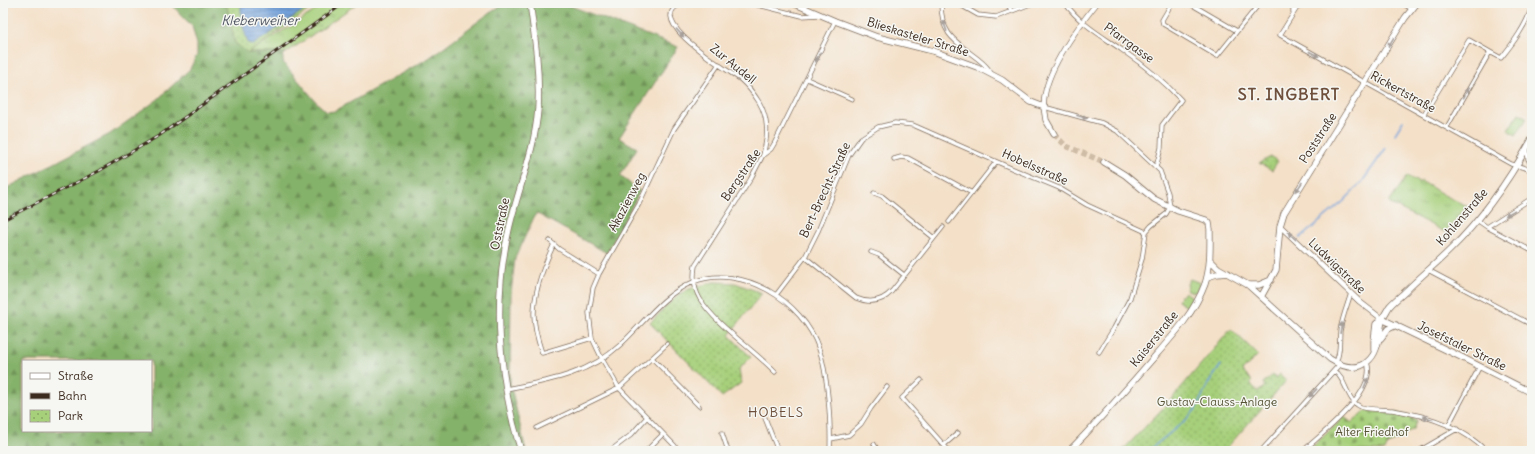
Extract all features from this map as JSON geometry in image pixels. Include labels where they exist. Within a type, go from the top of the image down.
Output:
[{"type":"main road","name":"Oststraße","points":[[521,451],[511,417],[506,388],[500,334],[500,302],[502,270],[508,230],[536,128],[538,109],[538,69],[530,3]]},
{"type":"main road","name":"Blieskasteler Straße","points":[[792,3],[877,38],[947,56],[990,73],[1002,80],[1031,102],[1044,107]]},
{"type":"main road","name":"Poststraße","points":[[1262,297],[1275,273],[1280,226],[1284,212],[1417,3]]},
{"type":"main road","points":[[1044,107],[1046,120],[1054,134]]},
{"type":"main road","name":"Kohlenstraße","points":[[1374,350],[1376,324],[1382,319],[1391,306],[1461,239],[1496,197],[1517,166],[1532,139]]},
{"type":"main road","points":[[1104,162],[1125,176],[1154,199],[1170,207]]},
{"type":"main road","name":"Kaiserstraße","points":[[1068,451],[1098,422],[1170,338],[1199,299],[1207,277],[1210,260],[1209,223],[1206,220],[1170,207]]},
{"type":"main road","points":[[1210,260],[1218,268],[1248,285],[1318,349],[1337,364],[1355,368],[1367,362],[1379,340],[1388,329],[1396,325]]},
{"type":"main road","points":[[1207,277],[1222,273],[1230,274]]},
{"type":"main road","points":[[1248,285],[1259,285],[1271,280]]},
{"type":"main road","points":[[1379,340],[1382,319]]},
{"type":"main road","name":"Josefstaler Straße","points":[[1382,319],[1480,366],[1532,393]]},
{"type":"street","name":"Zur Audell","points":[[683,3],[673,8],[671,15],[672,23],[680,34],[741,81],[760,102],[764,111],[768,129],[763,155]]},
{"type":"street","points":[[750,3],[802,16],[820,14]]},
{"type":"street","points":[[941,3],[942,16],[947,32],[952,39],[985,64],[990,73]]},
{"type":"street","points":[[957,3],[978,15],[1000,17],[1033,3]]},
{"type":"street","points":[[1008,3],[1011,12]]},
{"type":"street","name":"Pfarrgasse","points":[[1065,3],[1082,22],[1140,62],[1162,80],[1181,100],[1162,124],[1161,148],[1156,167]]},
{"type":"street","points":[[1044,107],[1044,95],[1050,76],[1069,42],[1097,3]]},
{"type":"street","points":[[1172,3],[1162,20],[1163,24],[1217,56],[1260,3]]},
{"type":"street","points":[[1189,3],[1238,31]]},
{"type":"street","points":[[1293,3],[1293,12]]},
{"type":"street","points":[[1293,12],[1300,3]]},
{"type":"street","points":[[1402,3],[1412,9]]},
{"type":"street","points":[[1424,114],[1469,40],[1501,58],[1515,41],[1526,24],[1531,14],[1532,7]]},
{"type":"street","name":"Rickertstraße","points":[[1293,12],[1280,35],[1517,166],[1532,170]]},
{"type":"street","name":"Bergstraße","points":[[694,282],[695,266],[750,180],[763,155],[774,144],[835,22]]},
{"type":"street","points":[[1446,127],[1490,52]]},
{"type":"street","name":"Akazienweg","points":[[675,446],[619,388],[592,338],[589,313],[593,288],[599,274],[639,204],[674,129],[719,64]]},
{"type":"street","points":[[807,79],[852,99]]},
{"type":"street","name":"Blieskasteler Straße","points":[[1044,107],[1093,120],[1110,127],[1124,136],[1160,171],[1167,187],[1170,207]]},
{"type":"street","name":"Bert-Brecht-Straße","points":[[776,295],[805,257],[818,231],[850,155],[861,138],[878,127],[887,124],[901,123],[913,125]]},
{"type":"street","name":"Hobelsstraße","points":[[913,125],[1059,188],[1087,205],[1146,232]]},
{"type":"street","points":[[1528,147],[1528,159],[1532,166]]},
{"type":"street","points":[[894,159],[901,157],[908,158],[972,193]]},
{"type":"street","points":[[949,222],[996,162]]},
{"type":"street","points":[[874,193],[882,196],[934,238]]},
{"type":"street","points":[[1487,227],[1532,198]]},
{"type":"street","points":[[1099,352],[1130,298],[1142,259],[1146,232],[1150,226],[1166,214],[1170,207]]},
{"type":"street","points":[[1477,220],[1532,251]]},
{"type":"street","name":"Ludwigstraße","points":[[1280,226],[1351,294],[1382,319]]},
{"type":"street","points":[[805,257],[849,292],[862,300],[876,301],[887,296],[943,227]]},
{"type":"street","points":[[550,241],[599,274]]},
{"type":"street","points":[[554,244],[547,258],[538,286],[534,314],[542,353],[592,338]]},
{"type":"street","points":[[871,252],[879,255],[904,275]]},
{"type":"street","points":[[1428,270],[1532,325]]},
{"type":"street","points":[[506,388],[569,376],[592,366],[619,346],[670,294],[694,282],[712,277],[739,279],[759,286],[776,295],[801,318],[811,332],[819,348],[823,367],[830,451]]},
{"type":"street","points":[[694,282],[699,297],[710,313],[776,372]]},
{"type":"street","points":[[1262,451],[1334,371],[1339,355],[1340,331],[1343,317],[1351,294]]},
{"type":"street","points":[[537,428],[619,388],[667,344]]},
{"type":"street","points":[[652,358],[699,406]]},
{"type":"street","points":[[1303,451],[1355,402],[1368,379],[1369,369],[1367,362]]},
{"type":"street","points":[[1448,426],[1480,366]]},
{"type":"street","points":[[1334,371],[1342,379],[1355,402],[1364,407],[1399,411],[1420,416],[1458,429],[1472,438],[1486,451]]},
{"type":"street","points":[[921,380],[902,398],[949,451]]},
{"type":"street","points":[[830,439],[848,435],[861,424],[870,408],[887,387]]},
{"type":"street","points":[[610,451],[631,435],[647,417]]},
{"type":"street","points":[[765,418],[778,451]]},
{"type":"street","points":[[1420,451],[1458,429]]},
{"type":"street","points":[[722,433],[728,451]]},
{"type":"street","points":[[944,445],[958,433]]},
{"type":"street","points":[[646,451],[663,434]]},
{"type":"street","points":[[874,444],[878,451]]},
{"type":"green space","points":[[170,3],[228,3],[227,6],[235,43],[249,53],[286,53],[283,56],[283,62],[317,103],[327,112],[335,111],[429,58],[488,14],[507,3],[563,3],[678,47],[619,138],[637,148],[620,176],[640,191],[607,253],[536,213],[515,258],[511,293],[510,383],[526,451],[3,451],[3,190],[110,134],[157,100],[190,69],[197,55],[197,44],[192,26]]},
{"type":"green space","name":"Kleberweiher","points":[[228,3],[319,3],[248,53],[235,43],[227,6]]},
{"type":"green space","points":[[327,3],[358,3],[286,53],[248,53]]},
{"type":"green space","points":[[1519,113],[1527,118],[1516,135],[1508,130]]},
{"type":"green space","points":[[1271,157],[1278,161],[1272,170],[1259,163]]},
{"type":"green space","points":[[1407,176],[1419,183],[1421,181],[1444,195],[1467,206],[1445,232],[1389,203]]},
{"type":"green space","points":[[1190,279],[1200,283],[1196,292],[1186,289]]},
{"type":"green space","points":[[714,282],[735,283],[762,293],[729,335],[751,357],[739,369],[741,383],[722,397],[650,323],[678,295],[689,289]]},
{"type":"green space","points":[[1185,292],[1191,296],[1192,299],[1187,307],[1178,301],[1180,296]]},
{"type":"green space","name":"Gustav-Clauss-Anlage","points":[[1231,329],[1258,355],[1242,371],[1252,381],[1250,383],[1258,392],[1265,386],[1263,383],[1273,375],[1276,378],[1280,374],[1286,381],[1224,451],[1122,451],[1167,404]]},
{"type":"green space","name":"Alter Friedhof","points":[[1365,411],[1397,413],[1417,420],[1413,429],[1387,446],[1385,451],[1308,451],[1344,417],[1352,423]]},
{"type":"water","name":"Kleberweiher","points":[[241,3],[314,3],[253,45],[248,43],[241,20]]},
{"type":"waterway","points":[[1395,134],[1403,121]]},
{"type":"waterway","points":[[1300,238],[1344,201],[1362,182],[1386,148]]},
{"type":"waterway","points":[[1148,451],[1187,419],[1196,409],[1208,384],[1221,365]]},
{"type":"tunnel","points":[[1054,134],[1066,146],[1104,162]]},
{"type":"railway","points":[[3,220],[99,171],[160,135],[344,3]]},
{"type":"district","name":"ST. INGBERT","points":[[1289,94]]},
{"type":"district","name":"HOBELS","points":[[776,412]]}]
